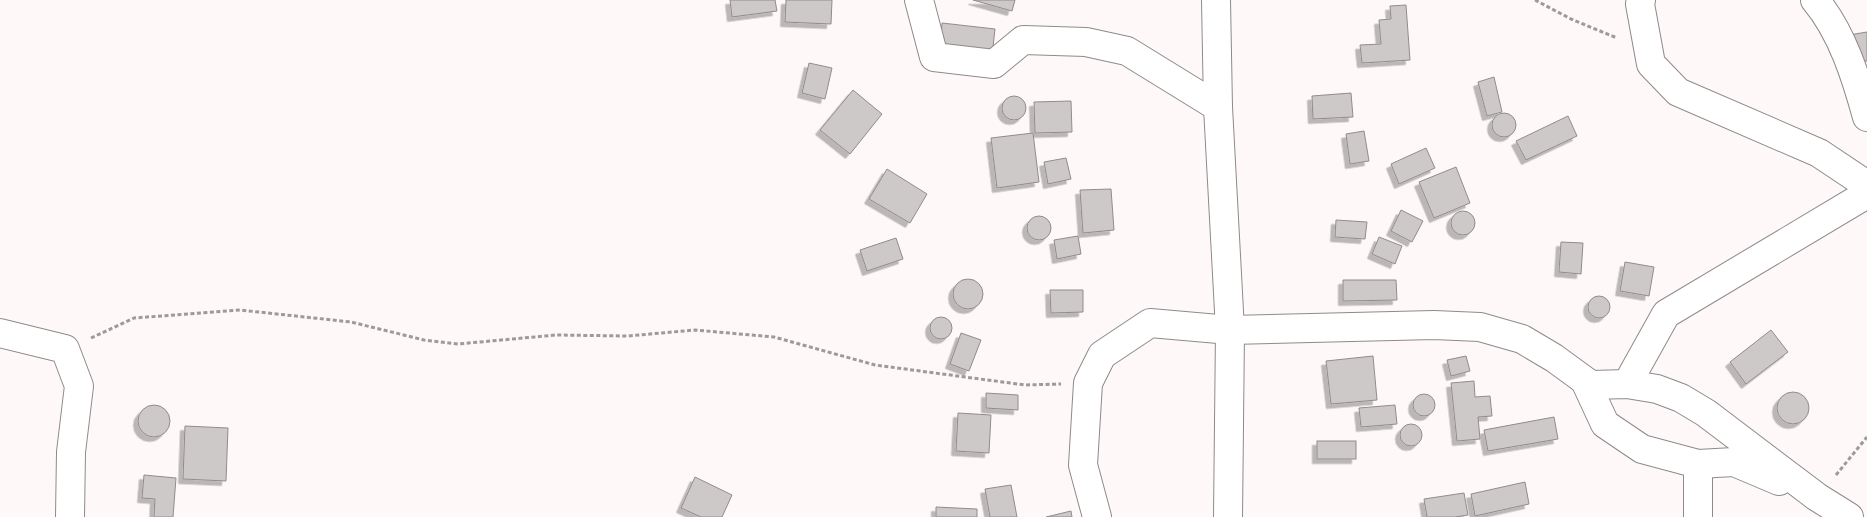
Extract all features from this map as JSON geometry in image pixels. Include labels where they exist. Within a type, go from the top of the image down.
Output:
[{"type":"street","points":[[919,0],[934,57],[994,64],[1022,40],[1086,42],[1127,51],[1218,107]]},
{"type":"street","points":[[1216,0],[1218,107],[1230,330],[1228,517]]},
{"type":"street","points":[[1641,0],[1640,4],[1651,64],[1678,92],[1819,153],[1867,185]]},
{"type":"street","points":[[1815,0],[1825,12],[1856,75],[1867,117]]},
{"type":"street","points":[[1627,384],[1666,314],[1867,194]]},
{"type":"street","points":[[1098,517],[1083,465],[1088,383],[1102,355],[1150,322],[1230,330],[1434,325],[1480,327],[1522,339],[1554,358],[1591,385]]},
{"type":"street","points":[[0,333],[65,349],[80,386],[71,452],[70,517]]},
{"type":"street","points":[[1817,497],[1734,462],[1698,464],[1642,450],[1605,424],[1586,383],[1591,385],[1627,384],[1657,389],[1681,398],[1706,413],[1817,497],[1849,517]]},
{"type":"street","points":[[1698,464],[1698,517]]},
{"type":"path","points":[[1536,0],[1571,20],[1614,36],[1651,64]]},
{"type":"path","points":[[65,349],[134,318],[240,310],[351,322],[424,340],[458,344],[556,335],[628,336],[695,330],[774,337],[875,365],[1025,385],[1088,383]]},
{"type":"path","points":[[1817,497],[1867,437]]},
{"type":"building","points":[[730,0],[775,0],[777,11],[732,17]]},
{"type":"building","points":[[786,0],[832,0],[831,24],[785,22]]},
{"type":"building","points":[[973,0],[1015,0],[1012,11]]},
{"type":"building","points":[[1406,5],[1410,60],[1362,63],[1360,45],[1381,44],[1379,20],[1391,19],[1390,6]]},
{"type":"building","points":[[942,23],[995,29],[992,56],[940,50]]},
{"type":"building","points":[[1867,32],[1867,61],[1853,63],[1849,35]]},
{"type":"building","points":[[809,63],[832,68],[825,99],[802,93]]},
{"type":"building","points":[[1494,77],[1502,112],[1487,116],[1478,82]]},
{"type":"building","points":[[853,90],[882,114],[850,154],[820,130]]},
{"type":"building","points":[[1351,93],[1353,117],[1313,119],[1312,96]]},
{"type":"building","points":[[1014,96],[1023,99],[1026,108],[1023,117],[1014,120],[1005,117],[1002,108],[1005,99]]},
{"type":"building","points":[[1071,101],[1072,132],[1035,133],[1034,102]]},
{"type":"building","points":[[1504,113],[1513,116],[1516,125],[1513,134],[1504,137],[1495,134],[1492,125],[1495,116]]},
{"type":"building","points":[[1568,116],[1577,136],[1526,160],[1516,141]]},
{"type":"building","points":[[1364,131],[1369,161],[1350,164],[1346,134]]},
{"type":"building","points":[[1033,133],[1039,182],[997,188],[991,138]]},
{"type":"building","points":[[1426,148],[1435,168],[1399,184],[1391,164]]},
{"type":"building","points":[[1066,158],[1071,179],[1048,184],[1044,162]]},
{"type":"building","points":[[1456,167],[1470,203],[1434,218],[1419,182]]},
{"type":"building","points":[[887,169],[927,194],[910,223],[869,199]]},
{"type":"building","points":[[1111,189],[1114,230],[1083,233],[1080,190]]},
{"type":"building","points":[[1401,210],[1423,221],[1412,242],[1391,231]]},
{"type":"building","points":[[1463,211],[1472,214],[1475,223],[1472,232],[1463,235],[1454,232],[1451,223],[1454,214]]},
{"type":"building","points":[[1039,216],[1048,219],[1051,228],[1048,237],[1039,240],[1030,237],[1027,228],[1030,219]]},
{"type":"building","points":[[1336,220],[1367,222],[1365,239],[1335,237]]},
{"type":"building","points":[[1078,236],[1081,254],[1057,259],[1054,240]]},
{"type":"building","points":[[1379,237],[1402,246],[1395,264],[1372,254]]},
{"type":"building","points":[[896,238],[903,259],[867,271],[860,250]]},
{"type":"building","points":[[1561,242],[1583,243],[1581,274],[1559,272]]},
{"type":"building","points":[[1625,262],[1654,267],[1649,296],[1620,291]]},
{"type":"building","points":[[968,279],[974,280],[982,288],[982,300],[974,308],[968,309],[962,308],[954,300],[953,294],[954,288],[962,280]]},
{"type":"building","points":[[1343,280],[1396,280],[1397,300],[1343,301]]},
{"type":"building","points":[[1050,290],[1083,290],[1083,312],[1051,313]]},
{"type":"building","points":[[1599,296],[1607,299],[1610,307],[1607,315],[1599,318],[1591,315],[1588,307],[1591,299]]},
{"type":"building","points":[[941,317],[949,320],[952,328],[949,336],[941,339],[933,336],[930,328],[933,320]]},
{"type":"building","points":[[1771,330],[1788,352],[1746,384],[1730,362]]},
{"type":"building","points":[[961,333],[981,340],[969,371],[950,364]]},
{"type":"building","points":[[1373,356],[1377,400],[1331,404],[1326,361]]},
{"type":"building","points":[[1466,356],[1470,371],[1451,376],[1447,360]]},
{"type":"building","points":[[1474,381],[1475,397],[1490,396],[1492,416],[1478,417],[1480,439],[1457,441],[1451,383]]},
{"type":"building","points":[[1793,392],[1799,393],[1804,397],[1808,402],[1808,414],[1804,419],[1799,423],[1793,424],[1787,423],[1782,419],[1778,414],[1777,408],[1778,402],[1782,397],[1787,393]]},
{"type":"building","points":[[986,393],[1018,395],[1018,410],[986,408]]},
{"type":"building","points":[[1424,394],[1432,397],[1435,405],[1432,413],[1424,416],[1416,413],[1413,405],[1416,397]]},
{"type":"building","points":[[154,405],[166,409],[170,421],[166,433],[154,437],[142,433],[138,421],[142,409]]},
{"type":"building","points":[[1395,405],[1397,424],[1361,427],[1359,408]]},
{"type":"building","points":[[958,413],[991,415],[989,453],[956,451]]},
{"type":"building","points":[[1554,417],[1558,439],[1488,451],[1484,430]]},
{"type":"building","points":[[1411,424],[1419,427],[1422,435],[1419,443],[1411,446],[1403,443],[1400,435],[1403,427]]},
{"type":"building","points":[[185,426],[228,428],[226,481],[183,479]]},
{"type":"building","points":[[1317,441],[1356,441],[1356,459],[1317,459]]},
{"type":"building","points":[[144,475],[176,478],[173,517],[154,517],[155,499],[142,498]]},
{"type":"building","points":[[695,477],[732,495],[722,517],[701,517],[681,508]]},
{"type":"building","points":[[1525,482],[1529,504],[1475,516],[1471,494]]},
{"type":"building","points":[[1011,485],[1017,517],[990,517],[985,489]]},
{"type":"building","points":[[1464,493],[1468,515],[1427,517],[1424,499]]},
{"type":"building","points":[[936,507],[977,509],[977,517],[936,517]]},
{"type":"building","points":[[1071,511],[1072,517],[1046,517]]}]
